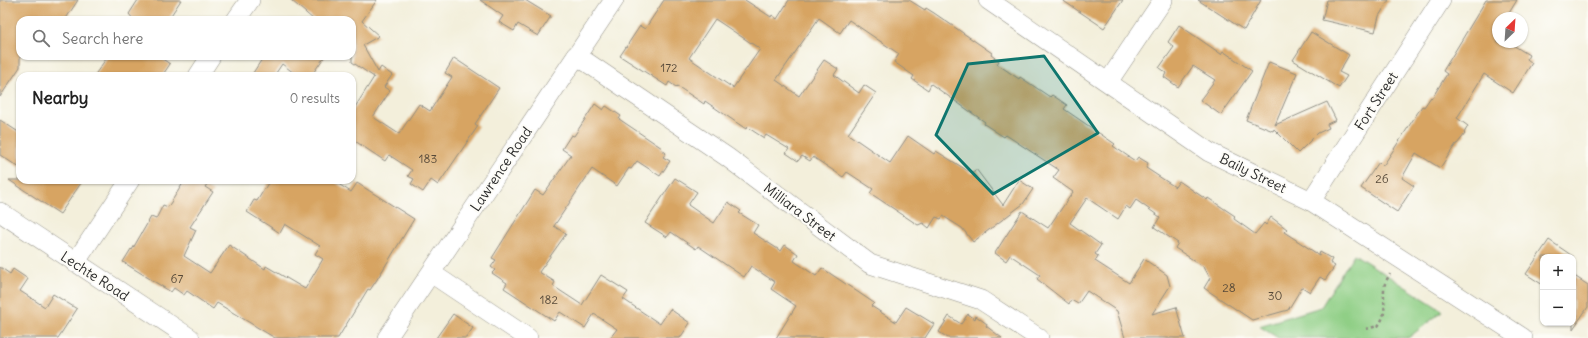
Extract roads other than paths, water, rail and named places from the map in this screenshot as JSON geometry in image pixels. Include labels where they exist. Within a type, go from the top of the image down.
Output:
[{"type":"street","points":[[239,16],[250,0]]},
{"type":"street","name":"Lawrence Road","points":[[387,338],[614,0]]},
{"type":"street","name":"Baily Street","points":[[988,0],[1209,152],[1310,201],[1523,338]]},
{"type":"street","points":[[1108,82],[1163,0]]},
{"type":"street","name":"Fort Street","points":[[1310,201],[1441,0]]},
{"type":"street","name":"Milliara Street","points":[[576,55],[727,157],[870,264],[981,300],[1039,338]]},
{"type":"street","points":[[201,72],[208,60]]},
{"type":"street","points":[[75,263],[127,184]]},
{"type":"street","name":"Lechte Road","points":[[0,212],[190,338]]},
{"type":"street","points":[[431,273],[528,338]]}]
